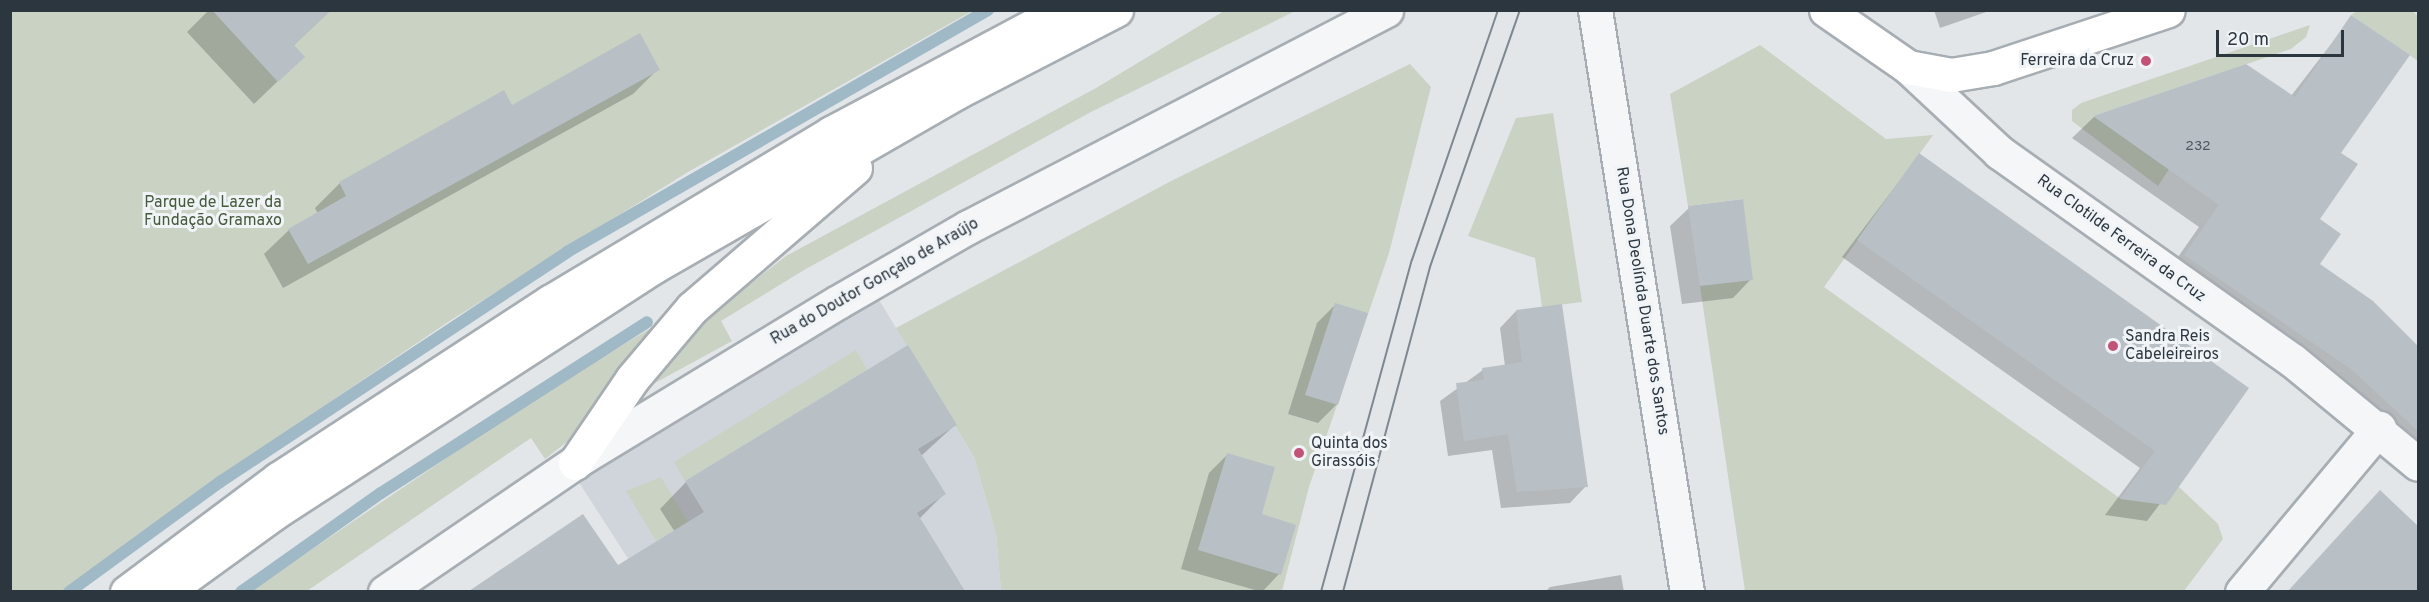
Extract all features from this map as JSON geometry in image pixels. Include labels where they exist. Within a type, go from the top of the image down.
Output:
[{"type":"main road","points":[[127,591],[278,479],[550,302],[831,133],[1062,10]]},
{"type":"main road","points":[[165,591],[495,366],[653,267],[921,113],[1116,10]]},
{"type":"main road","name":"Rua Clotilde Ferreira da Cruz","points":[[1826,10],[1908,67]]},
{"type":"main road","points":[[1908,67],[1933,74],[1969,74],[2168,10]]},
{"type":"main road","points":[[575,463],[632,379],[692,308],[921,113]]},
{"type":"street","name":"Rua do Doutor Gonçalo de Araújo","points":[[386,591],[575,463],[968,227],[1386,10]]},
{"type":"street","name":"Rua Dona Deolínda Duarte dos Santos","points":[[1595,10],[1687,591]]},
{"type":"street","name":"Rua Clotilde Ferreira da Cruz","points":[[1908,67],[1998,152],[2379,428],[2418,464]]},
{"type":"street","points":[[2242,591],[2379,428]]},
{"type":"shaded area","points":[[873,290],[974,457],[996,534],[1001,591],[652,591],[653,569],[629,560],[571,470]]},
{"type":"green space","name":"Parque de Lazer da Fundação Gramaxo","points":[[10,11],[972,11],[688,172],[448,322],[218,478],[64,592],[11,591]]},
{"type":"green space","points":[[1224,11],[1295,11],[1091,112],[804,270],[721,321],[732,341],[644,389],[700,323],[786,256],[1096,88]]},
{"type":"green space","points":[[2357,11],[2412,11],[2418,16],[2418,61],[2351,15]]},
{"type":"green space","points":[[2310,25],[2306,37],[2291,49],[2093,116],[2169,169],[2158,186],[2072,121],[2072,110],[2081,103]]},
{"type":"green space","points":[[1760,45],[1886,139],[1933,135],[1824,287],[2121,499],[2179,487],[2218,524],[2223,539],[2184,591],[1745,591],[1700,286],[1742,199],[1688,206],[1670,94]]},
{"type":"green space","points":[[1410,64],[1431,87],[1389,253],[1309,487],[1282,591],[1001,591],[996,534],[974,457],[896,328],[1173,180]]},
{"type":"green space","points":[[1553,113],[1582,302],[1542,307],[1535,258],[1468,236],[1516,118]]},
{"type":"green space","points":[[651,328],[573,437],[545,459],[531,438],[307,591],[249,592],[532,400]]},
{"type":"green space","points":[[856,350],[867,370],[685,481],[674,462]]},
{"type":"green space","points":[[661,477],[688,522],[656,541],[626,491]]},
{"type":"building","points":[[212,10],[331,10],[294,45],[305,57],[278,82]]},
{"type":"building","points":[[2351,15],[2410,55],[2341,153],[2358,164],[2320,219],[2341,234],[2320,264],[2373,301],[2418,346],[2418,431],[2351,369],[2184,255],[2219,205],[2093,116],[2246,64],[2295,97]]},
{"type":"building","points":[[640,33],[660,70],[308,264],[288,229],[346,196],[339,182],[504,90],[512,105]]},
{"type":"building","points":[[1919,153],[2249,388],[2166,505],[2120,499],[2155,451],[1857,240]]},
{"type":"building","points":[[1743,199],[1753,280],[1700,286],[1688,206]]},
{"type":"building","points":[[1335,303],[1368,313],[1338,405],[1305,395]]},
{"type":"building","points":[[1562,304],[1588,487],[1517,492],[1508,434],[1464,441],[1456,383],[1484,380],[1482,368],[1522,362],[1516,310]]},
{"type":"building","points":[[908,345],[957,425],[918,449],[946,494],[917,513],[965,591],[469,591],[583,514],[618,565],[704,512],[685,481]]},
{"type":"building","points":[[1227,453],[1275,467],[1262,514],[1296,525],[1281,575],[1198,550]]},
{"type":"building","points":[[2380,490],[2418,526],[2418,591],[2288,591]]},
{"type":"waterway","points":[[69,592],[220,482],[567,252],[988,10]]},
{"type":"waterway","points":[[241,592],[381,493],[647,322]]},
{"type":"tram line","points":[[1321,592],[1412,260],[1498,10]]},
{"type":"tram line","points":[[1343,592],[1430,267],[1520,10]]},
{"type":"place","name":"Ferreira da Cruz","points":[[2146,61]]},
{"type":"place","name":"Sandra Reis Cabeleireiros","points":[[2113,346]]},
{"type":"place","name":"Quinta dos Girassóis","points":[[1299,453]]}]
